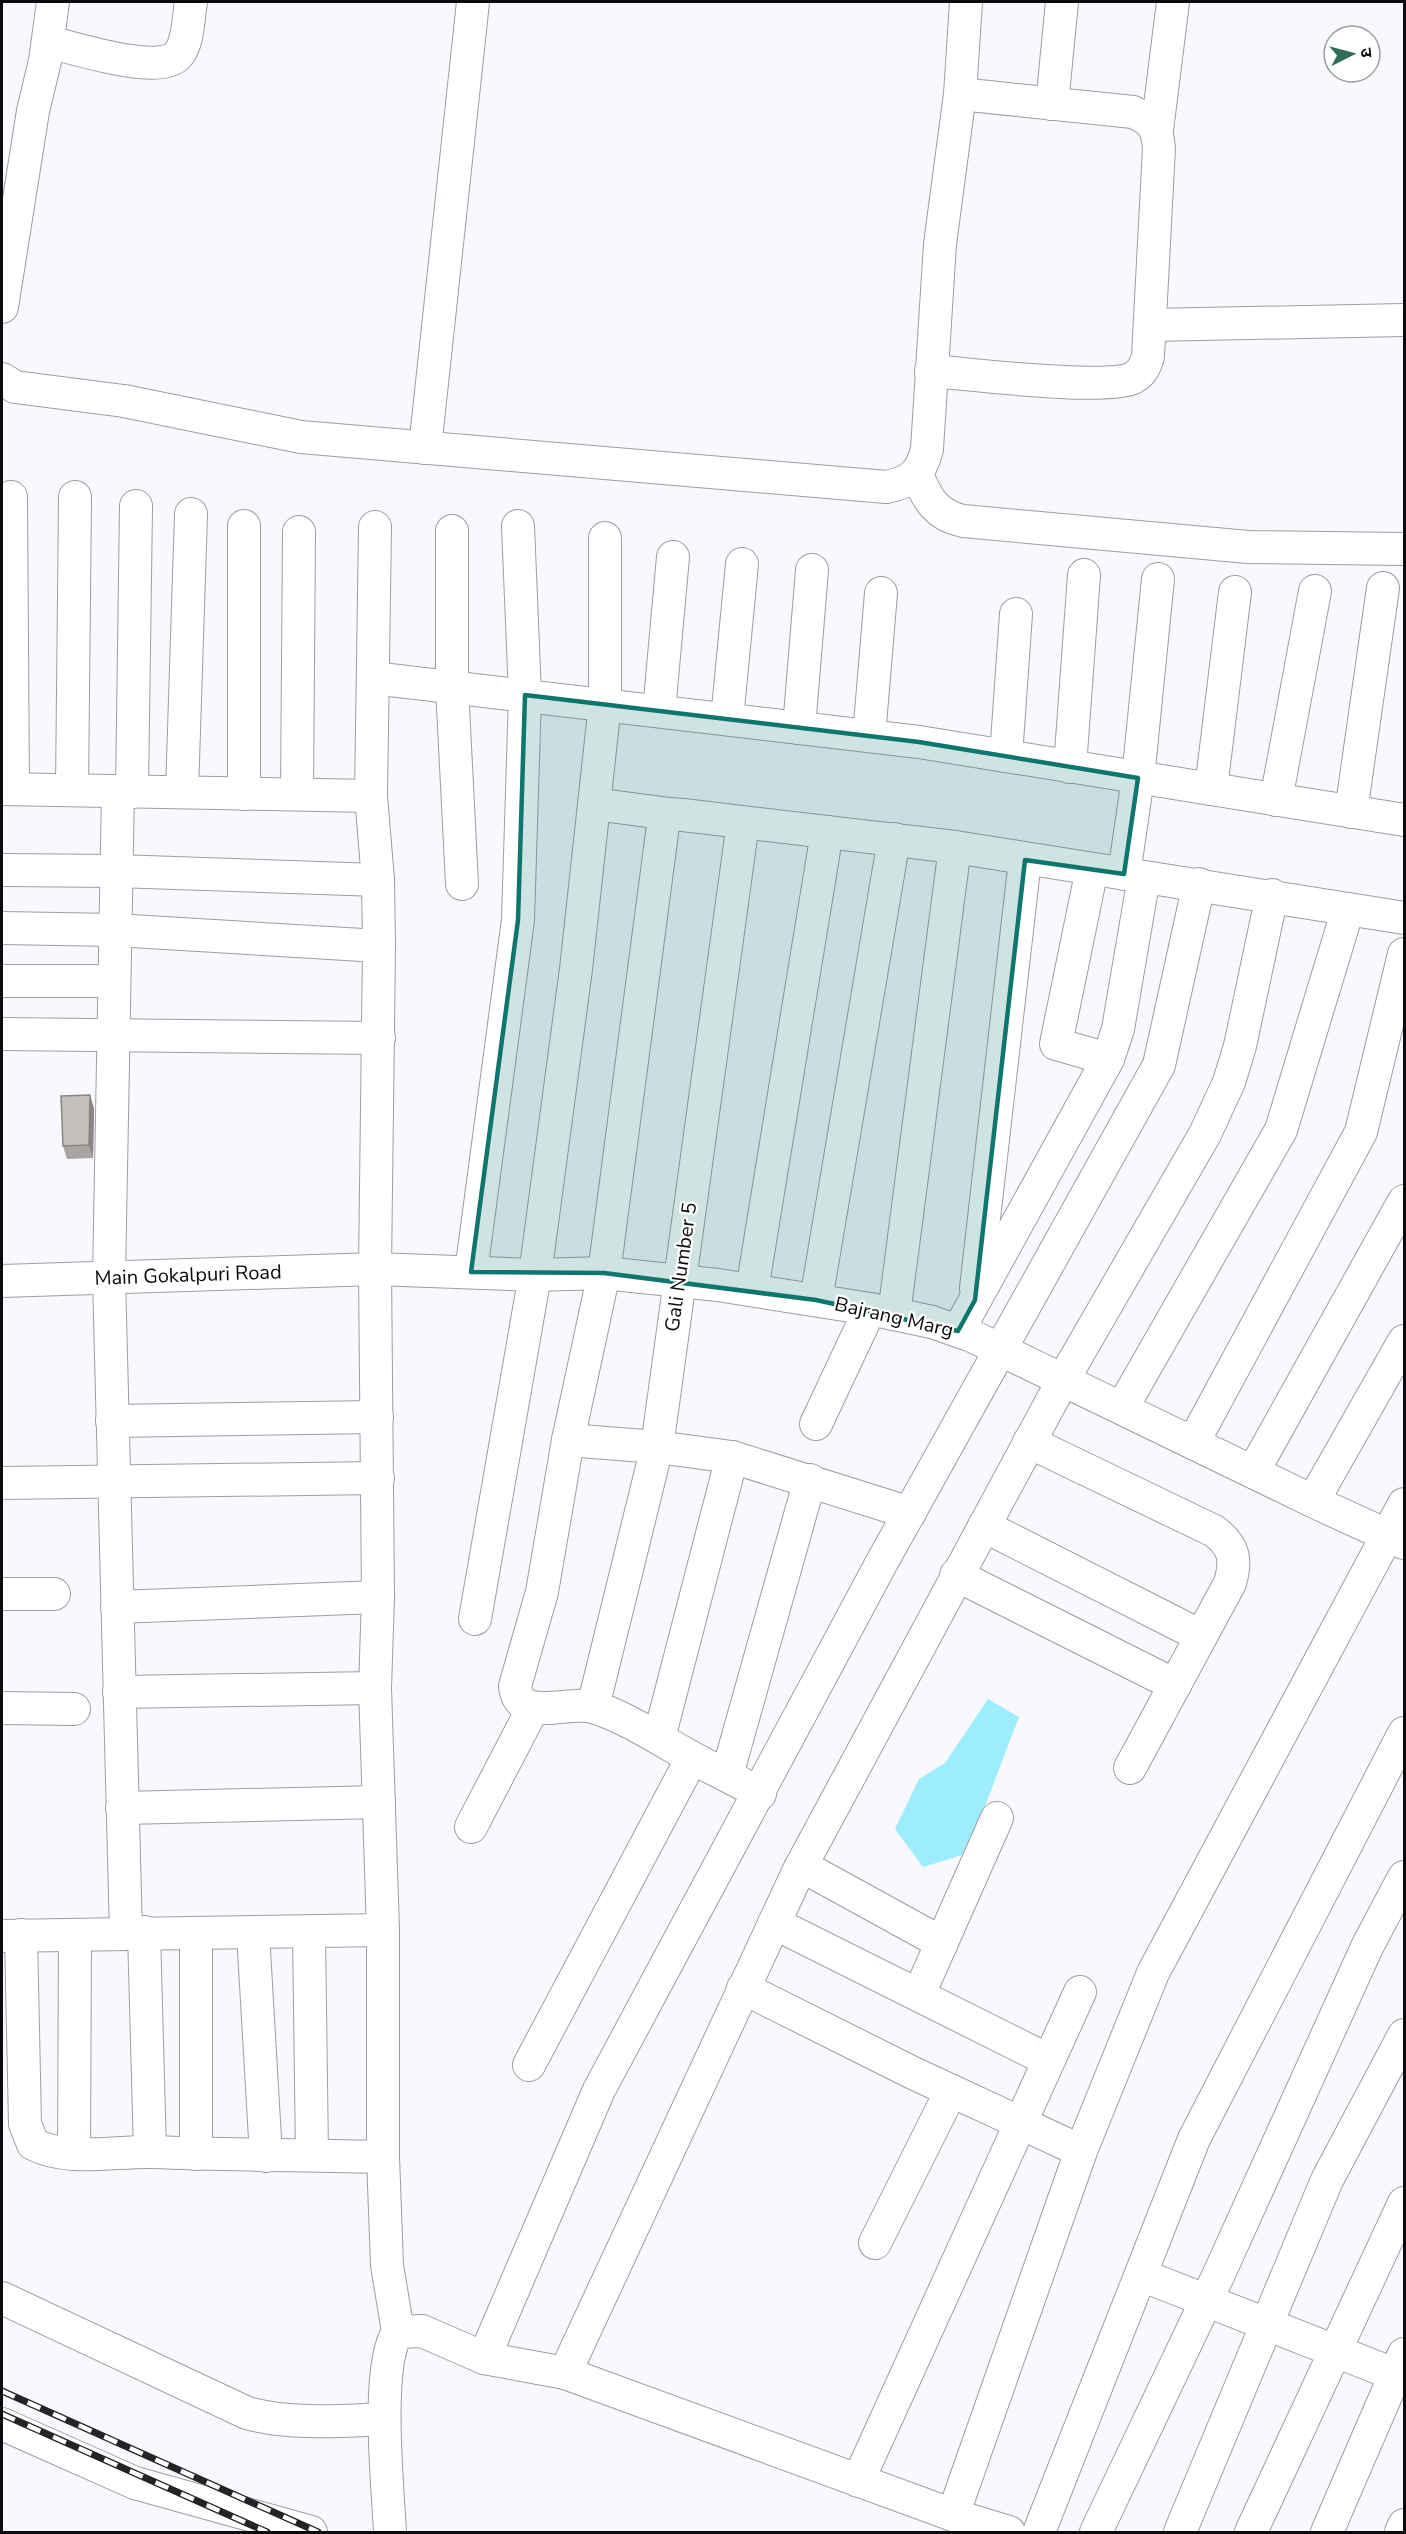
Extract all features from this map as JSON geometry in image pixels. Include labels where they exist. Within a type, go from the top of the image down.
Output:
[{"type":"street","points":[[2,307],[33,111],[49,42],[53,2]]},
{"type":"street","points":[[49,42],[133,61],[168,62],[178,55],[185,42],[191,2]]},
{"type":"street","points":[[425,448],[473,2]]},
{"type":"street","points":[[2,379],[15,387],[124,401],[301,437],[886,487],[905,483],[917,476],[927,449],[940,244],[960,94],[966,2]]},
{"type":"street","points":[[1052,104],[1062,2]]},
{"type":"street","points":[[931,371],[1102,383],[1132,378],[1145,366],[1151,325],[1159,148],[1157,130],[1173,2]]},
{"type":"street","points":[[960,94],[1133,112],[1149,119],[1157,130]]},
{"type":"street","points":[[1151,325],[1404,320]]},
{"type":"street","points":[[917,476],[927,499],[936,509],[947,518],[963,521],[1248,547],[1404,549]]},
{"type":"street","points":[[11,497],[7,789],[370,796]]},
{"type":"street","points":[[72,790],[75,497]]},
{"type":"street","points":[[136,506],[125,791],[116,871],[109,1278],[122,1808],[135,1933],[150,2152]]},
{"type":"street","points":[[183,792],[191,514]]},
{"type":"street","points":[[244,526],[244,794]]},
{"type":"street","points":[[471,1272],[518,920],[525,695],[518,526]]},
{"type":"street","points":[[375,527],[370,796],[378,880],[380,946],[375,1269],[378,1478],[375,1688],[383,1930],[383,2157],[387,2265],[398,2332],[390,2349],[384,2423],[390,2520]]},
{"type":"street","points":[[452,531],[452,687],[462,884]]},
{"type":"street","points":[[297,794],[299,532]]},
{"type":"street","points":[[476,1619],[535,1275],[576,969],[604,705],[605,538]]},
{"type":"street","points":[[659,711],[673,557]]},
{"type":"street","points":[[727,719],[742,564]]},
{"type":"street","points":[[799,728],[812,570]]},
{"type":"street","points":[[1070,766],[1084,575]]},
{"type":"street","points":[[958,1331],[1108,1059],[1118,1029],[1134,875],[1138,777],[1158,579]]},
{"type":"street","points":[[1351,812],[1383,588]]},
{"type":"street","points":[[1276,800],[1314,591]]},
{"type":"street","points":[[1211,789],[1235,592]]},
{"type":"street","points":[[868,736],[881,593]]},
{"type":"street","points":[[1006,756],[1016,614]]},
{"type":"street","points":[[373,678],[868,736],[1404,820]]},
{"type":"street","points":[[594,804],[955,847],[1025,860],[1272,895],[1404,918]]},
{"type":"street","points":[[670,814],[664,818],[661,828],[604,1273],[567,1440],[542,1592],[515,1686],[516,1696],[521,1704],[533,1708],[593,1707],[659,1738],[760,1794]]},
{"type":"street","name":"Gali Number 5","points":[[593,1707],[657,1447],[743,823]]},
{"type":"street","points":[[752,1290],[827,832]]},
{"type":"street","points":[[816,1300],[894,839]]},
{"type":"street","points":[[816,1424],[882,1311],[955,847]]},
{"type":"street","points":[[975,1300],[1025,860]]},
{"type":"street","points":[[1092,869],[1056,1044],[1108,1059]]},
{"type":"street","points":[[2,870],[116,871],[378,880]]},
{"type":"street","points":[[484,2358],[599,2090],[909,1513],[1159,1065],[1199,884]]},
{"type":"street","points":[[565,2373],[802,1866],[956,1575],[1063,1380],[1205,1134],[1229,1082],[1255,983],[1272,895]]},
{"type":"street","points":[[1122,1408],[1281,1130],[1348,909]]},
{"type":"street","points":[[2,928],[115,930],[380,946]]},
{"type":"street","points":[[1193,1443],[1361,1132],[1404,954]]},
{"type":"street","points":[[2,981],[114,981]]},
{"type":"street","points":[[2,1034],[379,1038]]},
{"type":"street","points":[[1253,1472],[1404,1201]]},
{"type":"street","name":"Bajrang Marg","points":[[375,1269],[535,1275],[604,1273],[679,1280],[882,1311],[958,1331],[1000,1349],[1313,1502],[1396,1539]]},
{"type":"street","name":"Main Gokalpuri Road","points":[[2,1281],[375,1269]]},
{"type":"street","points":[[1313,1502],[1404,1341]]},
{"type":"street","points":[[112,1421],[377,1417]]},
{"type":"street","points":[[567,1440],[657,1447],[732,1457],[909,1513]]},
{"type":"street","points":[[1029,1442],[1214,1531],[1227,1541],[1234,1553],[1235,1568],[1230,1583],[1130,1768]]},
{"type":"street","points":[[659,1738],[732,1457]]},
{"type":"street","points":[[2,1483],[378,1478]]},
{"type":"street","points":[[728,1775],[810,1480]]},
{"type":"street","points":[[953,2515],[1081,2151],[1154,1973],[1396,1539],[1404,1504]]},
{"type":"street","points":[[984,1526],[1201,1636]]},
{"type":"street","points":[[956,1575],[1175,1685]]},
{"type":"street","points":[[2,1594],[54,1594]]},
{"type":"street","points":[[117,1607],[378,1597]]},
{"type":"street","points":[[119,1692],[375,1688]]},
{"type":"street","points":[[2,1708],[74,1709]]},
{"type":"street","points":[[471,1827],[533,1708]]},
{"type":"street","points":[[1039,2532],[1194,2139],[1404,1732]]},
{"type":"street","points":[[529,2065],[692,1758]]},
{"type":"street","points":[[122,1808],[378,1802]]},
{"type":"street","points":[[919,1994],[997,1818]]},
{"type":"street","points":[[802,1866],[942,1944]]},
{"type":"street","points":[[1096,2532],[1206,2300],[1367,1947],[1404,1877]]},
{"type":"street","points":[[774,1923],[1048,2060]]},
{"type":"street","points":[[383,1930],[309,1933],[11,1936],[27,2133],[33,2144],[41,2148],[74,2153],[150,2152],[383,2157]]},
{"type":"street","points":[[196,1933],[196,2154]]},
{"type":"street","points":[[253,1933],[266,2156]]},
{"type":"street","points":[[309,1933],[312,2155]]},
{"type":"street","points":[[74,2153],[75,1935]]},
{"type":"street","points":[[743,1988],[951,2091],[1081,2151]]},
{"type":"street","points":[[858,2481],[1018,2122],[1080,1992]]},
{"type":"street","points":[[1180,2532],[1327,2180],[1404,2035]]},
{"type":"street","points":[[875,2243],[951,2091]]},
{"type":"street","points":[[1251,2532],[1404,2203]]},
{"type":"street","points":[[1141,2275],[1335,2353],[1401,2369],[1327,2532]]},
{"type":"street","points":[[2,2298],[247,2414],[264,2418],[384,2423]]},
{"type":"street","points":[[398,2332],[422,2331],[484,2358],[565,2373],[858,2481],[953,2515],[1009,2532]]},
{"type":"street","points":[[2,2424],[135,2483],[311,2532]]},
{"type":"street","points":[[1401,2532],[1404,2525]]},
{"type":"highlighted area","points":[[525,695],[919,742],[1138,778],[1124,874],[1025,860],[975,1300],[958,1331],[816,1300],[604,1273],[471,1272],[518,920]]},
{"type":"water","points":[[988,1699],[1019,1717],[977,1827],[972,1852],[923,1867],[895,1829],[919,1779],[945,1763]]},
{"type":"building","points":[[90,1095],[89,1145],[63,1146],[61,1096]]},
{"type":"railway","points":[[2,2391],[318,2532]]},
{"type":"railway","points":[[2,2414],[267,2532]]}]
